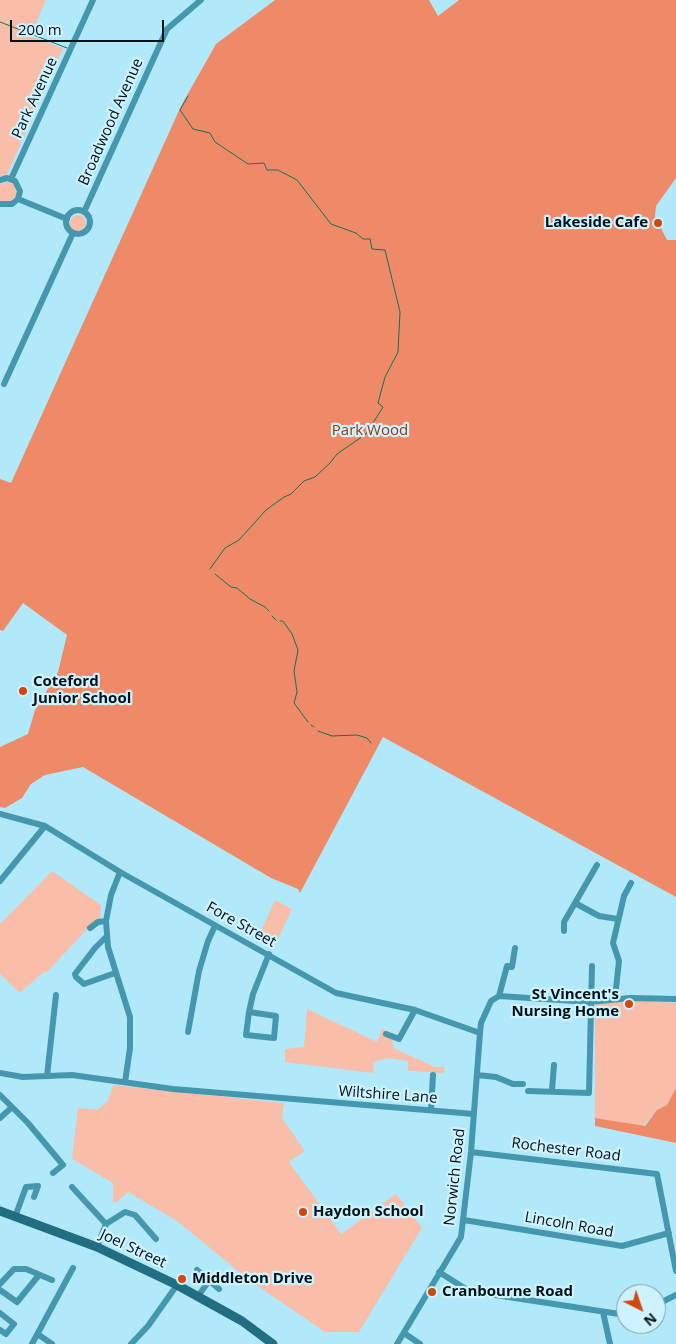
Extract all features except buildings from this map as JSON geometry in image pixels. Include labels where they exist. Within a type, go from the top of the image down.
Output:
[{"type":"main road","name":"Joel Street","points":[[0,1211],[97,1246],[178,1285],[242,1321],[273,1344]]},
{"type":"street","name":"Park Avenue","points":[[11,179],[93,0]]},
{"type":"street","name":"Broadwood Avenue","points":[[84,212],[167,29],[202,0]]},
{"type":"street","points":[[0,180],[11,179],[19,187],[18,199],[12,204],[0,204]]},
{"type":"street","points":[[18,199],[67,219]]},
{"type":"street","points":[[72,212],[84,212],[90,220],[89,228],[82,234],[73,233],[67,227],[67,219],[72,212]]},
{"type":"street","points":[[4,384],[73,233]]},
{"type":"street","name":"Fore Street","points":[[0,814],[45,826],[120,872],[336,993],[415,1010],[480,1032]]},
{"type":"street","points":[[0,881],[45,826]]},
{"type":"street","points":[[564,931],[564,922],[597,865]]},
{"type":"street","points":[[120,872],[111,895],[106,921],[107,936],[115,973],[130,1018],[130,1048],[126,1082]]},
{"type":"street","points":[[615,998],[619,961],[613,943],[618,919],[631,883]]},
{"type":"street","points":[[575,903],[599,916],[618,919]]},
{"type":"street","points":[[90,928],[98,922],[106,921]]},
{"type":"street","points":[[188,1032],[197,978],[208,940],[215,926]]},
{"type":"street","points":[[107,936],[75,974],[84,984],[115,973]]},
{"type":"street","points":[[474,1114],[480,1032],[489,1004],[499,996],[507,966],[512,967],[516,948]]},
{"type":"street","points":[[249,1012],[276,1016],[274,1038],[246,1035],[249,1012],[253,994],[269,954]]},
{"type":"street","points":[[528,1091],[552,1090],[589,1093],[592,966]]},
{"type":"street","points":[[47,1076],[56,996]]},
{"type":"street","points":[[499,996],[590,1002],[615,998],[676,999]]},
{"type":"street","points":[[386,1034],[399,1039],[415,1010]]},
{"type":"street","points":[[552,1090],[554,1065]]},
{"type":"street","name":"Wiltshire Lane","points":[[0,1073],[23,1077],[72,1075],[173,1089],[474,1114]]},
{"type":"street","points":[[431,1110],[433,1075]]},
{"type":"street","points":[[477,1075],[496,1077],[513,1084],[523,1084]]},
{"type":"street","points":[[0,1095],[28,1123],[63,1165],[54,1173]]},
{"type":"street","points":[[0,1118],[11,1108]]},
{"type":"street","name":"Norwich Road","points":[[397,1344],[461,1237],[474,1114]]},
{"type":"street","name":"Rochester Road","points":[[471,1152],[657,1174],[668,1233]]},
{"type":"street","points":[[15,1217],[26,1187],[38,1186],[34,1197]]},
{"type":"street","points":[[72,1187],[106,1224]]},
{"type":"street","points":[[97,1246],[106,1224],[125,1212],[135,1216],[156,1239]]},
{"type":"street","name":"Lincoln Road","points":[[464,1220],[622,1246],[668,1233]]},
{"type":"street","points":[[668,1233],[676,1270]]},
{"type":"street","points":[[0,1284],[14,1269],[26,1268],[52,1280]]},
{"type":"street","points":[[32,1344],[39,1335],[73,1268]]},
{"type":"street","points":[[197,1270],[219,1289]]},
{"type":"street","points":[[439,1272],[469,1292],[616,1314]]},
{"type":"street","points":[[0,1290],[17,1302],[39,1275]]},
{"type":"street","points":[[198,1296],[210,1281]]},
{"type":"street","points":[[131,1344],[148,1326],[178,1285]]},
{"type":"street","points":[[604,1312],[610,1344]]},
{"type":"street","points":[[0,1313],[14,1324],[6,1334],[0,1330]]},
{"type":"street","points":[[404,1333],[420,1344]]},
{"type":"street","points":[[39,1335],[52,1344]]},
{"type":"shaded area","points":[[0,0],[46,0],[30,36],[63,48],[7,175],[0,178]]},
{"type":"shaded area","points":[[8,182],[14,185],[17,194],[10,202],[0,201],[0,184]]},
{"type":"shaded area","points":[[75,215],[81,215],[86,220],[84,229],[75,231],[70,226],[70,220]]},
{"type":"shaded area","points":[[52,871],[101,905],[100,919],[94,922],[46,973],[44,972],[20,993],[0,974],[0,924]]},
{"type":"shaded area","points":[[275,900],[292,909],[277,941],[261,931]]},
{"type":"shaded area","points":[[618,998],[676,1003],[676,1088],[667,1105],[657,1110],[642,1127],[595,1118],[595,1003]]},
{"type":"shaded area","points":[[307,1009],[377,1042],[382,1029],[395,1034],[392,1044],[395,1049],[435,1067],[445,1067],[444,1073],[408,1071],[408,1061],[388,1058],[374,1062],[373,1073],[285,1062],[285,1049],[304,1047]]},
{"type":"shaded area","name":"Haydon School","points":[[113,1085],[284,1103],[282,1118],[305,1151],[289,1162],[341,1234],[396,1194],[422,1228],[359,1332],[325,1332],[249,1280],[177,1221],[128,1192],[117,1202],[113,1202],[113,1183],[72,1159],[78,1108],[97,1110],[108,1101]]},
{"type":"green space","name":"Park Wood","points":[[275,0],[429,0],[438,16],[459,0],[676,0],[676,178],[656,206],[654,226],[661,228],[667,240],[676,240],[676,897],[383,737],[300,893],[298,889],[271,878],[83,767],[45,775],[31,784],[22,798],[5,808],[0,807],[0,747],[28,734],[35,710],[58,672],[67,635],[23,603],[3,631],[0,630],[0,479],[11,483],[181,106],[216,44]]},
{"type":"green space","points":[[676,1088],[676,1143],[595,1126],[595,1118],[645,1126],[657,1110],[667,1105]]},
{"type":"waterway","points":[[0,22],[67,48]]},
{"type":"waterway","points":[[188,96],[180,110],[193,129],[210,133],[215,142],[248,164],[264,163],[267,170],[278,170],[297,180],[331,224],[356,233],[363,239],[370,239],[372,249],[385,250],[400,312],[398,352],[385,377],[378,403],[383,407],[366,434],[337,454],[315,477],[304,481],[291,494],[266,510],[239,540],[225,548],[210,569]]},
{"type":"waterway","points":[[215,574],[231,587],[237,588],[269,611]]},
{"type":"waterway","points":[[272,616],[276,620]]},
{"type":"waterway","points":[[280,621],[283,621],[292,634],[298,650],[294,671],[297,692],[294,703],[308,722]]},
{"type":"waterway","points":[[318,731],[332,736],[357,735],[367,738],[371,743]]},
{"type":"place","name":"Lakeside Cafe","points":[[658,223]]},
{"type":"place","name":"Coteford Junior School","points":[[23,691]]},
{"type":"place","name":"St Vincent's Nursing Home","points":[[629,1004]]},
{"type":"place","name":"Haydon School","points":[[303,1212]]},
{"type":"place","name":"Middleton Drive","points":[[182,1279]]},
{"type":"place","name":"Cranbourne Road","points":[[432,1292]]}]
